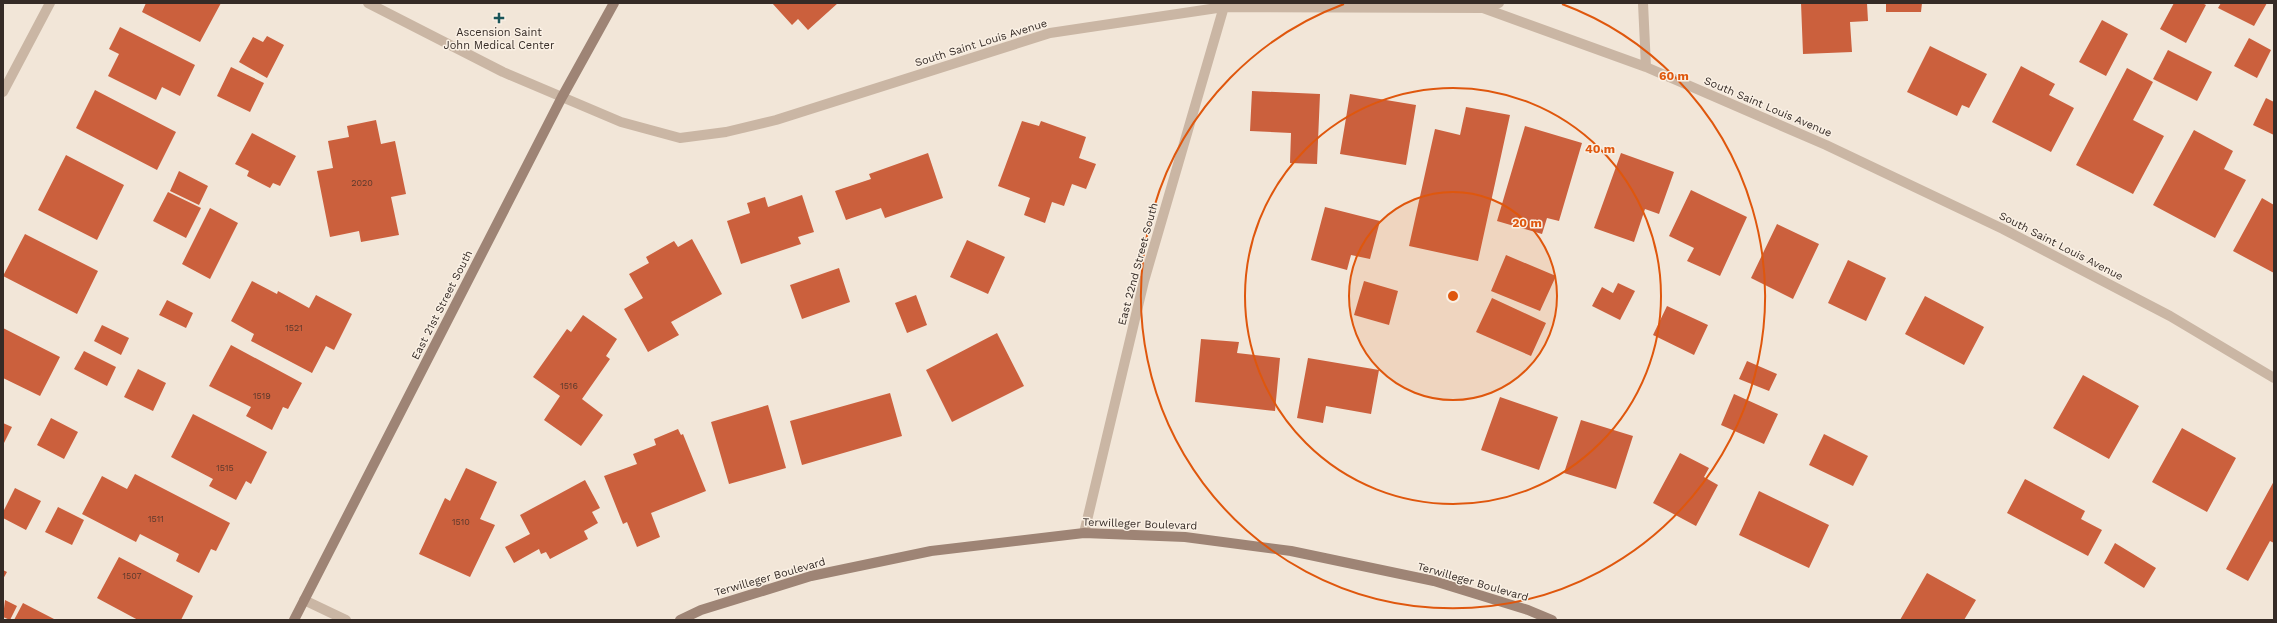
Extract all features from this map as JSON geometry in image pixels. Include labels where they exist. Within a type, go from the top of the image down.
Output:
[{"type":"street","points":[[3,92],[50,3]]},
{"type":"street","name":"South Saint Louis Avenue","points":[[368,3],[503,72],[625,123],[680,138],[726,132],[776,120],[1050,33],[1225,5],[1483,8],[1646,68],[1826,145],[2003,229],[2170,316],[2274,378]]},
{"type":"street","name":"East 21st Street South","points":[[294,620],[562,97],[614,3]]},
{"type":"street","points":[[1483,8],[1499,3]]},
{"type":"street","points":[[1643,3],[1646,68]]},
{"type":"street","name":"East 22nd Street South","points":[[1084,533],[1144,280],[1225,5]]},
{"type":"street","name":"Terwilleger Boulevard","points":[[680,620],[701,610],[811,576],[931,551],[1084,533],[1185,537],[1291,551],[1434,581],[1528,610],[1552,620]]},
{"type":"street","points":[[304,600],[346,620]]},
{"type":"building","points":[[146,3],[221,3],[200,42],[142,12]]},
{"type":"building","points":[[772,3],[838,3],[808,30],[798,19],[792,25]]},
{"type":"building","points":[[1801,3],[1867,3],[1868,21],[1850,22],[1852,52],[1803,54]]},
{"type":"building","points":[[1886,3],[1922,3],[1921,12],[1886,12]]},
{"type":"building","points":[[2174,3],[2202,3],[2206,5],[2186,43],[2160,29]]},
{"type":"building","points":[[2221,3],[2267,3],[2254,26],[2218,8]]},
{"type":"building","points":[[2102,20],[2128,34],[2106,76],[2079,62]]},
{"type":"building","points":[[120,27],[195,65],[180,96],[162,87],[156,100],[108,76],[119,54],[109,49]]},
{"type":"building","points":[[267,36],[284,45],[267,78],[239,62],[253,37],[263,42]]},
{"type":"building","points":[[2249,38],[2271,50],[2257,78],[2234,66]]},
{"type":"building","points":[[1930,46],[1987,74],[1969,108],[1962,105],[1957,116],[1907,92]]},
{"type":"building","points":[[2168,50],[2212,72],[2197,101],[2153,79]]},
{"type":"building","points":[[2021,66],[2055,84],[2049,95],[2074,108],[2051,152],[1992,122]]},
{"type":"building","points":[[231,67],[264,83],[250,112],[217,96]]},
{"type":"building","points":[[2127,68],[2153,82],[2133,120],[2164,136],[2133,194],[2076,165]]},
{"type":"building","points":[[95,90],[176,132],[157,170],[76,128]]},
{"type":"building","points":[[1252,91],[1320,94],[1317,164],[1290,163],[1291,133],[1250,131]]},
{"type":"building","points":[[1350,94],[1416,105],[1406,165],[1340,154]]},
{"type":"building","points":[[2266,98],[2274,102],[2274,135],[2253,125]]},
{"type":"building","points":[[1466,107],[1510,115],[1478,261],[1409,246],[1435,129],[1460,135]]},
{"type":"building","points":[[376,120],[381,144],[395,141],[406,194],[391,197],[399,235],[361,242],[359,231],[330,237],[317,171],[333,168],[328,141],[349,137],[347,126]]},
{"type":"building","points":[[1022,121],[1039,126],[1041,121],[1086,137],[1079,158],[1096,164],[1086,189],[1072,184],[1064,206],[1052,202],[1045,223],[1024,215],[1030,198],[998,186]]},
{"type":"building","points":[[1525,126],[1582,143],[1559,221],[1547,218],[1542,234],[1497,221]]},
{"type":"building","points":[[2194,130],[2233,151],[2224,169],[2246,180],[2215,238],[2153,205]]},
{"type":"building","points":[[252,133],[296,156],[280,186],[273,183],[270,188],[247,176],[249,171],[235,164]]},
{"type":"building","points":[[928,153],[943,198],[885,218],[881,208],[846,220],[835,191],[871,179],[869,174]]},
{"type":"building","points":[[1621,153],[1674,172],[1659,214],[1645,209],[1634,242],[1594,228]]},
{"type":"building","points":[[66,155],[124,185],[97,240],[38,210]]},
{"type":"building","points":[[179,171],[208,186],[199,205],[170,191]]},
{"type":"building","points":[[1691,190],[1747,217],[1720,276],[1687,261],[1694,248],[1669,236]]},
{"type":"building","points":[[168,192],[201,208],[186,238],[153,221]]},
{"type":"building","points":[[802,195],[814,232],[798,237],[801,244],[741,264],[727,221],[750,213],[747,203],[765,197],[768,207]]},
{"type":"building","points":[[2262,198],[2274,205],[2274,273],[2233,251]]},
{"type":"building","points":[[1325,207],[1380,221],[1370,259],[1351,255],[1347,270],[1311,260]]},
{"type":"building","points":[[210,208],[238,223],[210,279],[182,264]]},
{"type":"building","points":[[1777,224],[1819,244],[1793,299],[1751,278]]},
{"type":"building","points":[[25,234],[98,271],[77,314],[3,276]]},
{"type":"building","points":[[692,239],[722,294],[671,322],[679,335],[648,352],[624,309],[643,298],[629,274],[649,263],[646,257],[674,241],[678,247]]},
{"type":"building","points":[[967,240],[1005,257],[988,294],[950,277]]},
{"type":"building","points":[[1506,255],[1556,276],[1540,311],[1491,291]]},
{"type":"building","points":[[1848,260],[1886,278],[1866,321],[1828,303]]},
{"type":"building","points":[[839,268],[850,302],[802,319],[790,285]]},
{"type":"building","points":[[252,281],[277,294],[278,291],[309,308],[316,295],[352,314],[334,350],[326,346],[312,373],[251,341],[254,334],[231,321]]},
{"type":"building","points":[[1364,281],[1398,291],[1389,325],[1354,315]]},
{"type":"building","points":[[1618,283],[1635,291],[1620,320],[1592,306],[1602,287],[1613,293]]},
{"type":"building","points":[[916,295],[927,325],[907,333],[895,303]]},
{"type":"building","points":[[1925,296],[1984,327],[1964,365],[1905,334]]},
{"type":"building","points":[[1492,298],[1546,323],[1531,356],[1476,332]]},
{"type":"building","points":[[167,300],[193,313],[186,328],[159,315]]},
{"type":"building","points":[[1667,306],[1708,325],[1694,355],[1653,335]]},
{"type":"building","points":[[583,315],[617,339],[606,356],[610,359],[582,399],[603,415],[581,446],[544,420],[560,396],[533,377],[567,329],[571,332]]},
{"type":"building","points":[[102,325],[129,338],[121,355],[94,341]]},
{"type":"building","points":[[3,328],[60,357],[40,396],[3,378]]},
{"type":"building","points":[[997,333],[1024,386],[952,422],[926,370]]},
{"type":"building","points":[[1201,339],[1239,342],[1237,353],[1280,358],[1275,411],[1195,402]]},
{"type":"building","points":[[231,345],[302,383],[288,409],[283,407],[272,430],[246,416],[251,407],[209,386]]},
{"type":"building","points":[[84,351],[116,367],[107,386],[74,369]]},
{"type":"building","points":[[1308,358],[1379,370],[1371,414],[1326,406],[1323,423],[1297,418]]},
{"type":"building","points":[[1747,361],[1777,374],[1769,391],[1739,379]]},
{"type":"building","points":[[138,369],[166,383],[153,411],[124,397]]},
{"type":"building","points":[[2083,375],[2139,406],[2109,459],[2053,428]]},
{"type":"building","points":[[890,393],[902,436],[802,465],[790,421]]},
{"type":"building","points":[[1734,394],[1778,414],[1764,444],[1721,425]]},
{"type":"building","points":[[1500,397],[1558,417],[1539,470],[1481,450]]},
{"type":"building","points":[[768,405],[786,468],[729,484],[711,422]]},
{"type":"building","points":[[193,414],[267,452],[251,484],[246,481],[236,500],[209,486],[213,479],[171,457]]},
{"type":"building","points":[[51,418],[78,432],[64,459],[37,445]]},
{"type":"building","points":[[1581,420],[1633,436],[1616,489],[1564,473]]},
{"type":"building","points":[[3,423],[12,427],[3,445]]},
{"type":"building","points":[[2182,428],[2236,458],[2207,512],[2152,482]]},
{"type":"building","points":[[678,429],[681,435],[683,434],[706,491],[651,513],[660,537],[637,547],[627,522],[623,524],[604,476],[637,464],[633,454],[656,445],[654,439]]},
{"type":"building","points":[[1824,434],[1868,456],[1853,486],[1809,465]]},
{"type":"building","points":[[1680,453],[1709,468],[1704,477],[1718,485],[1696,526],[1653,503]]},
{"type":"building","points":[[466,468],[497,482],[480,519],[495,525],[470,577],[419,554],[445,498],[450,501]]},
{"type":"building","points":[[135,474],[230,523],[216,551],[211,549],[199,573],[176,561],[179,554],[140,534],[136,542],[82,514],[102,476],[127,489]]},
{"type":"building","points":[[2025,479],[2085,511],[2081,519],[2102,530],[2088,556],[2007,513]]},
{"type":"building","points":[[585,480],[600,508],[592,512],[598,523],[584,531],[588,539],[550,559],[546,552],[541,554],[539,549],[514,563],[505,547],[530,534],[520,515]]},
{"type":"building","points":[[2274,481],[2274,543],[2270,541],[2248,581],[2226,569]]},
{"type":"building","points":[[15,488],[41,501],[26,530],[3,518],[3,512]]},
{"type":"building","points":[[1759,491],[1829,525],[1809,568],[1739,535]]},
{"type":"building","points":[[58,507],[84,520],[72,545],[45,532]]},
{"type":"building","points":[[2115,543],[2156,568],[2144,588],[2104,563]]},
{"type":"building","points":[[119,557],[193,596],[181,620],[138,620],[97,598]]},
{"type":"building","points":[[3,570],[7,572],[3,579]]},
{"type":"building","points":[[1927,573],[1976,600],[1964,620],[1900,620]]},
{"type":"building","points":[[5,600],[17,606],[10,620],[3,617]]},
{"type":"building","points":[[23,603],[54,619],[14,620]]},
{"type":"place","name":"Ascension Saint John Medical Center","points":[[499,18]]}]
